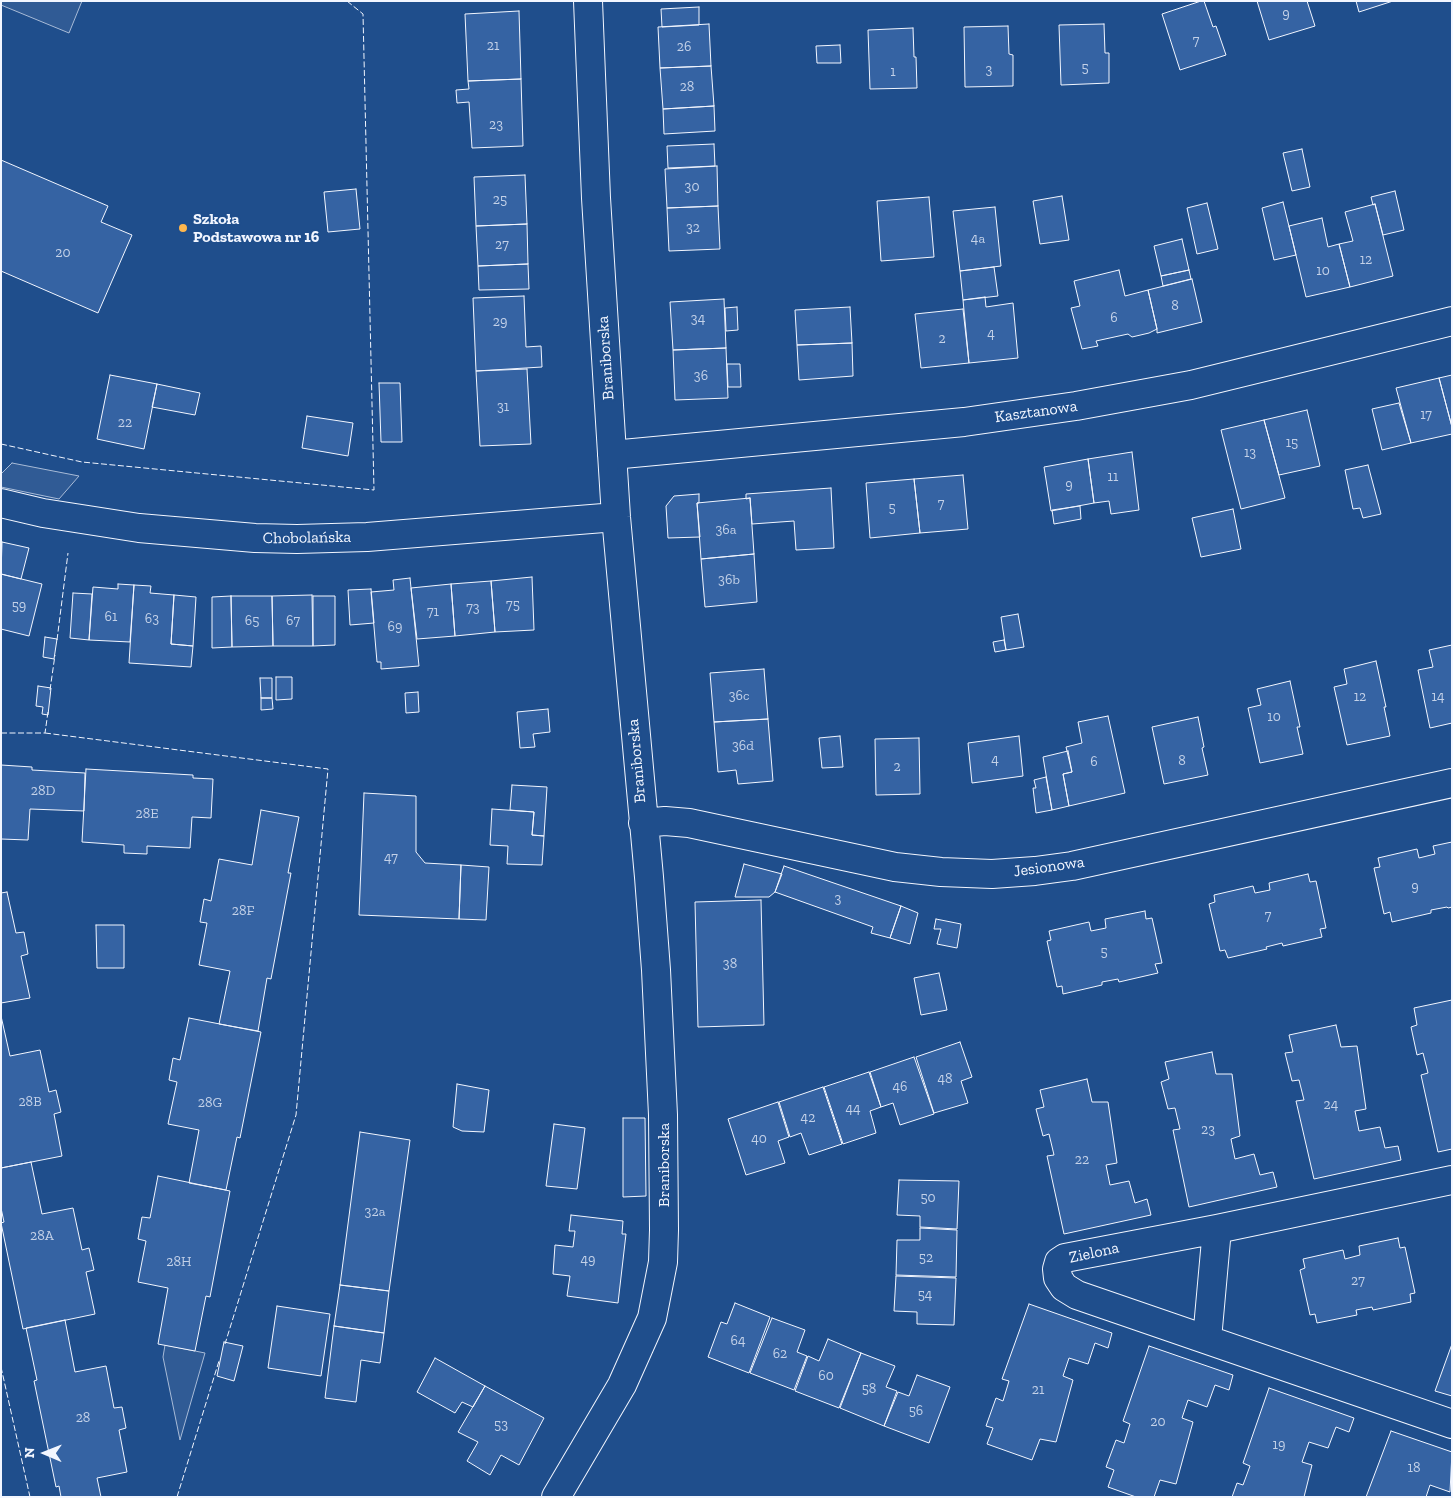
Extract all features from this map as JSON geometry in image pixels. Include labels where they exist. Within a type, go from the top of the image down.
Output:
[{"type":"street","name":"Braniborska","points":[[556,1497],[622,1385],[641,1344],[652,1318],[663,1262],[664,1115],[649,877],[616,517],[596,198],[588,1]]},
{"type":"street","name":"Kasztanowa","points":[[612,455],[964,422],[1076,406],[1191,385],[1452,321]]},
{"type":"street","name":"Chobolańska","points":[[1,503],[52,515],[138,528],[256,538],[297,539],[367,537],[616,517]]},
{"type":"street","name":"Jesionowa","points":[[643,823],[665,821],[689,823],[896,867],[940,872],[992,874],[1072,866],[1452,783]]},
{"type":"street","name":"Zielona","points":[[1452,1180],[1217,1229],[1065,1258],[1059,1262],[1057,1269],[1058,1278],[1064,1286],[1077,1295],[1452,1424]]},
{"type":"street","points":[[1207,1340],[1217,1229]]},
{"type":"shaded area","points":[[1,1],[82,1],[69,33],[1,5]]},
{"type":"shaded area","points":[[12,463],[79,476],[59,499],[1,487],[1,474]]},
{"type":"shaded area","points":[[165,1345],[205,1353],[180,1440],[163,1357]]},
{"type":"building","points":[[1204,1],[1213,27],[1216,26],[1226,55],[1180,70],[1162,14]]},
{"type":"building","points":[[1257,1],[1307,1],[1315,26],[1269,40]]},
{"type":"building","points":[[1356,1],[1393,1],[1359,12]]},
{"type":"building","points":[[699,7],[699,25],[662,27],[661,9]]},
{"type":"building","points":[[519,11],[521,79],[468,81],[465,14]]},
{"type":"building","points":[[709,24],[711,66],[660,68],[658,27]]},
{"type":"building","points":[[1104,24],[1105,53],[1109,53],[1109,83],[1061,85],[1059,25]]},
{"type":"building","points":[[1008,26],[1009,54],[1013,55],[1013,86],[965,87],[964,27]]},
{"type":"building","points":[[913,28],[917,88],[870,89],[868,30]]},
{"type":"building","points":[[840,45],[841,63],[817,63],[816,46]]},
{"type":"building","points":[[711,66],[714,106],[663,109],[660,68]]},
{"type":"building","points":[[521,79],[523,146],[472,148],[469,102],[457,103],[456,90],[469,89],[468,81]]},
{"type":"building","points":[[714,106],[715,131],[664,134],[663,109]]},
{"type":"building","points":[[714,144],[715,166],[668,168],[667,146]]},
{"type":"building","points":[[1302,149],[1310,187],[1292,191],[1283,153]]},
{"type":"building","points":[[1,160],[108,206],[101,222],[132,235],[98,313],[1,271]]},
{"type":"building","points":[[717,166],[718,206],[667,208],[665,169]]},
{"type":"building","points":[[525,175],[527,224],[476,226],[474,177]]},
{"type":"building","points":[[356,189],[360,229],[328,232],[324,192]]},
{"type":"building","points":[[1395,191],[1404,230],[1383,235],[1375,204],[1373,205],[1371,197]]},
{"type":"building","points":[[1062,196],[1069,240],[1040,244],[1033,201]]},
{"type":"building","points":[[929,197],[934,257],[881,261],[877,201]]},
{"type":"building","points":[[1283,202],[1296,255],[1274,260],[1262,208]]},
{"type":"building","points":[[1207,203],[1218,249],[1197,254],[1187,208]]},
{"type":"building","points":[[1375,204],[1393,276],[1350,287],[1339,244],[1353,241],[1345,212]]},
{"type":"building","points":[[718,206],[720,249],[669,251],[667,208]]},
{"type":"building","points":[[995,207],[1001,266],[960,271],[953,211]]},
{"type":"building","points":[[1322,218],[1328,247],[1339,244],[1350,287],[1306,297],[1289,226]]},
{"type":"building","points":[[527,224],[528,264],[478,266],[476,226]]},
{"type":"building","points":[[1182,239],[1189,270],[1161,276],[1154,246]]},
{"type":"building","points":[[528,264],[529,289],[479,290],[478,266]]},
{"type":"building","points":[[994,267],[998,296],[963,300],[960,271]]},
{"type":"building","points":[[1119,270],[1125,296],[1148,290],[1157,329],[1132,337],[1128,334],[1096,341],[1098,346],[1082,349],[1071,308],[1080,306],[1074,281]]},
{"type":"building","points":[[1189,270],[1191,279],[1163,286],[1161,276]]},
{"type":"building","points":[[1192,279],[1202,322],[1157,333],[1148,290]]},
{"type":"building","points":[[524,296],[526,347],[541,346],[542,367],[476,371],[473,298]]},
{"type":"building","points":[[985,297],[986,307],[1013,303],[1018,358],[969,363],[963,300]]},
{"type":"building","points":[[724,299],[726,348],[673,350],[670,302]]},
{"type":"building","points":[[737,307],[738,330],[726,331],[725,308]]},
{"type":"building","points":[[850,307],[852,343],[797,345],[795,310]]},
{"type":"building","points":[[963,309],[969,363],[921,368],[915,314]]},
{"type":"building","points":[[852,343],[853,376],[799,380],[797,345]]},
{"type":"building","points":[[726,348],[728,398],[675,400],[673,350]]},
{"type":"building","points":[[727,364],[740,364],[741,387],[728,387]]},
{"type":"building","points":[[527,369],[531,444],[480,446],[476,371]]},
{"type":"building","points":[[110,375],[157,384],[144,449],[97,439]]},
{"type":"building","points":[[1452,375],[1452,427],[1439,378]]},
{"type":"building","points":[[1439,378],[1452,427],[1452,434],[1411,443],[1396,388]]},
{"type":"building","points":[[379,383],[400,383],[402,442],[381,442]]},
{"type":"building","points":[[157,384],[200,393],[195,415],[152,407]]},
{"type":"building","points":[[1399,403],[1411,443],[1382,450],[1372,409]]},
{"type":"building","points":[[1307,410],[1320,466],[1279,475],[1264,420]]},
{"type":"building","points":[[307,416],[353,423],[348,456],[302,448]]},
{"type":"building","points":[[1264,420],[1285,498],[1241,509],[1221,430]]},
{"type":"building","points":[[1132,452],[1139,510],[1111,514],[1109,501],[1094,503],[1088,459]]},
{"type":"building","points":[[1088,459],[1094,503],[1051,511],[1044,467]]},
{"type":"building","points":[[1368,465],[1381,514],[1363,518],[1360,508],[1353,509],[1345,470]]},
{"type":"building","points":[[963,475],[968,529],[920,533],[914,479]]},
{"type":"building","points":[[914,479],[920,533],[870,538],[866,483]]},
{"type":"building","points":[[831,488],[834,548],[796,550],[794,521],[752,524],[750,498],[746,499],[746,494]]},
{"type":"building","points":[[699,494],[699,503],[697,503],[700,537],[668,538],[666,506],[674,496]]},
{"type":"building","points":[[750,498],[754,554],[701,559],[697,503]]},
{"type":"building","points":[[1080,506],[1081,519],[1054,524],[1052,510]]},
{"type":"building","points":[[1233,509],[1241,549],[1201,557],[1192,518]]},
{"type":"building","points":[[2,542],[29,548],[21,579],[1,574]]},
{"type":"building","points":[[754,554],[757,602],[705,607],[701,559]]},
{"type":"building","points":[[1,574],[42,584],[29,636],[1,629]]},
{"type":"building","points":[[532,577],[534,630],[495,632],[491,581]]},
{"type":"building","points":[[410,578],[419,666],[381,669],[381,662],[377,662],[371,592],[394,590],[393,580]]},
{"type":"building","points":[[491,581],[495,632],[455,636],[451,584]]},
{"type":"building","points":[[118,584],[134,585],[130,642],[89,640],[93,587],[118,589]]},
{"type":"building","points":[[451,584],[455,636],[417,639],[411,588]]},
{"type":"building","points":[[134,585],[151,586],[150,593],[174,595],[171,644],[193,646],[191,667],[129,663]]},
{"type":"building","points":[[371,589],[374,623],[350,625],[348,590]]},
{"type":"building","points":[[73,593],[92,594],[89,640],[70,638]]},
{"type":"building","points":[[174,595],[196,597],[193,646],[171,644]]},
{"type":"building","points":[[312,595],[313,646],[273,646],[272,596]]},
{"type":"building","points":[[231,596],[272,596],[273,646],[232,647]]},
{"type":"building","points":[[231,596],[232,647],[212,648],[212,597]]},
{"type":"building","points":[[313,596],[335,596],[335,645],[313,646]]},
{"type":"building","points":[[1018,614],[1024,647],[1006,650],[1001,617]]},
{"type":"building","points":[[45,637],[57,639],[54,659],[43,657]]},
{"type":"building","points":[[1004,640],[1006,650],[995,652],[993,642]]},
{"type":"building","points":[[1452,645],[1452,723],[1430,728],[1418,670],[1433,667],[1429,650]]},
{"type":"building","points":[[1376,661],[1390,736],[1347,745],[1334,687],[1347,684],[1344,669]]},
{"type":"building","points":[[764,669],[768,719],[714,722],[710,673]]},
{"type":"building","points":[[276,677],[292,677],[292,699],[276,700]]},
{"type":"building","points":[[260,678],[272,678],[272,698],[261,698]]},
{"type":"building","points":[[1290,681],[1300,727],[1297,727],[1303,754],[1260,763],[1248,708],[1261,705],[1257,689]]},
{"type":"building","points":[[38,686],[51,688],[48,715],[42,714],[43,707],[36,706]]},
{"type":"building","points":[[418,692],[419,712],[406,713],[405,693]]},
{"type":"building","points":[[261,698],[272,698],[273,709],[261,710]]},
{"type":"building","points":[[548,709],[550,732],[533,734],[535,747],[520,748],[517,712]]},
{"type":"building","points":[[1108,716],[1125,793],[1069,806],[1063,774],[1072,772],[1066,747],[1082,743],[1078,722]]},
{"type":"building","points":[[1198,717],[1208,775],[1164,784],[1152,727]]},
{"type":"building","points":[[768,719],[773,781],[738,784],[736,770],[718,772],[714,722]]},
{"type":"building","points":[[840,736],[843,767],[822,768],[819,738]]},
{"type":"building","points":[[1019,736],[1023,776],[972,783],[968,743]]},
{"type":"building","points":[[919,738],[920,794],[876,795],[875,739]]},
{"type":"building","points":[[1068,751],[1072,772],[1063,774],[1069,806],[1052,810],[1043,757]]},
{"type":"building","points":[[1,765],[32,767],[32,770],[85,773],[84,811],[30,809],[28,840],[1,839]]},
{"type":"building","points":[[86,769],[193,775],[193,778],[213,779],[211,818],[192,817],[190,848],[147,846],[147,854],[124,853],[124,845],[82,842]]},
{"type":"building","points":[[1046,777],[1052,810],[1036,813],[1033,788],[1036,788],[1034,780]]},
{"type":"building","points":[[512,785],[547,787],[544,836],[532,835],[534,812],[510,810]]},
{"type":"building","points":[[364,793],[416,796],[416,852],[425,863],[461,865],[459,919],[359,915]]},
{"type":"building","points":[[492,809],[534,812],[532,835],[544,836],[542,865],[507,864],[508,846],[490,845]]},
{"type":"building","points":[[261,810],[299,817],[288,873],[291,873],[271,979],[267,978],[258,1031],[219,1024],[230,971],[199,965],[207,923],[200,922],[204,899],[211,901],[219,859],[252,865]]},
{"type":"building","points":[[1452,842],[1452,907],[1431,910],[1431,913],[1392,922],[1390,912],[1384,914],[1374,868],[1380,867],[1378,858],[1417,849],[1419,858],[1435,854],[1433,846]]},
{"type":"building","points":[[744,864],[782,874],[775,892],[769,897],[735,897]]},
{"type":"building","points":[[461,865],[489,867],[486,920],[459,919]]},
{"type":"building","points":[[784,866],[901,906],[890,938],[871,933],[873,927],[775,892]]},
{"type":"building","points":[[1308,874],[1310,882],[1316,881],[1326,928],[1320,929],[1322,937],[1283,946],[1282,943],[1266,947],[1267,949],[1228,958],[1225,950],[1220,951],[1209,904],[1215,902],[1214,895],[1253,886],[1255,893],[1270,890],[1269,883]]},
{"type":"building","points":[[7,892],[16,933],[24,932],[28,954],[21,956],[30,998],[1,1003],[1,893]]},
{"type":"building","points":[[761,900],[764,1025],[698,1027],[695,902]]},
{"type":"building","points":[[901,906],[918,913],[910,944],[890,938]]},
{"type":"building","points":[[1145,911],[1146,919],[1152,918],[1162,963],[1155,964],[1158,973],[1119,982],[1118,979],[1102,982],[1102,985],[1063,994],[1062,986],[1057,987],[1047,941],[1051,940],[1049,931],[1089,922],[1091,931],[1106,928],[1105,919]]},
{"type":"building","points":[[936,919],[961,924],[957,948],[937,944],[941,929],[934,929]]},
{"type":"building","points":[[96,925],[124,925],[124,968],[97,968]]},
{"type":"building","points":[[939,973],[947,1010],[921,1015],[914,978]]},
{"type":"building","points":[[1452,1000],[1452,1149],[1438,1152],[1421,1075],[1428,1073],[1423,1053],[1417,1055],[1411,1027],[1417,1025],[1414,1008]]},
{"type":"building","points":[[1,1016],[10,1056],[40,1050],[49,1092],[56,1090],[61,1112],[54,1114],[62,1156],[1,1168]]},
{"type":"building","points":[[189,1018],[261,1032],[240,1138],[237,1137],[226,1190],[189,1183],[199,1130],[168,1124],[177,1082],[169,1080],[173,1058],[180,1060]]},
{"type":"building","points":[[1336,1025],[1341,1047],[1357,1046],[1366,1109],[1355,1111],[1359,1131],[1380,1127],[1385,1148],[1398,1146],[1401,1160],[1314,1179],[1296,1101],[1304,1100],[1299,1080],[1292,1081],[1285,1053],[1293,1052],[1289,1035]]},
{"type":"building","points":[[960,1042],[972,1077],[961,1081],[968,1103],[934,1113],[916,1057]]},
{"type":"building","points":[[1212,1052],[1216,1074],[1232,1074],[1240,1136],[1231,1139],[1235,1159],[1254,1154],[1260,1175],[1273,1172],[1277,1187],[1189,1207],[1173,1130],[1180,1129],[1175,1108],[1168,1109],[1161,1082],[1169,1079],[1165,1062]]},
{"type":"building","points":[[914,1057],[934,1114],[900,1125],[893,1103],[881,1107],[870,1072]]},
{"type":"building","points":[[869,1072],[881,1107],[870,1111],[876,1133],[843,1144],[824,1087]]},
{"type":"building","points":[[1087,1079],[1092,1102],[1108,1102],[1117,1163],[1106,1165],[1110,1185],[1129,1181],[1135,1203],[1147,1199],[1151,1215],[1064,1234],[1047,1156],[1054,1155],[1049,1134],[1043,1136],[1036,1109],[1044,1107],[1040,1090]]},
{"type":"building","points":[[457,1084],[489,1090],[484,1132],[462,1131],[453,1127]]},
{"type":"building","points":[[823,1087],[842,1144],[809,1155],[801,1133],[790,1137],[779,1102]]},
{"type":"building","points":[[778,1102],[789,1137],[778,1141],[785,1163],[746,1175],[728,1119]]},
{"type":"building","points":[[623,1118],[645,1118],[646,1196],[623,1197]]},
{"type":"building","points":[[554,1124],[585,1128],[577,1189],[546,1186]]},
{"type":"building","points":[[360,1132],[410,1140],[389,1291],[340,1285]]},
{"type":"building","points":[[31,1162],[42,1214],[73,1208],[82,1250],[89,1248],[94,1270],[86,1272],[95,1314],[23,1329],[1,1223],[4,1222],[1,1208],[1,1168]]},
{"type":"building","points":[[158,1176],[230,1191],[210,1297],[206,1296],[195,1351],[158,1344],[168,1288],[138,1282],[146,1241],[138,1239],[142,1217],[150,1218]]},
{"type":"building","points":[[899,1180],[959,1181],[957,1229],[920,1227],[920,1216],[897,1215]]},
{"type":"building","points":[[571,1215],[623,1221],[622,1234],[626,1234],[618,1303],[567,1296],[570,1276],[553,1274],[555,1245],[573,1247],[575,1231],[569,1231]]},
{"type":"building","points":[[920,1228],[957,1230],[956,1277],[896,1275],[897,1240],[920,1240]]},
{"type":"building","points":[[1398,1238],[1400,1248],[1405,1247],[1415,1293],[1410,1294],[1411,1302],[1373,1310],[1372,1307],[1356,1310],[1357,1315],[1317,1323],[1315,1314],[1310,1315],[1300,1270],[1305,1268],[1303,1259],[1343,1250],[1345,1259],[1360,1255],[1359,1246]]},
{"type":"building","points":[[896,1276],[956,1278],[954,1325],[917,1324],[917,1312],[894,1311]]},
{"type":"building","points":[[340,1285],[389,1291],[384,1333],[334,1326]]},
{"type":"building","points":[[735,1303],[770,1317],[749,1373],[708,1357],[721,1322],[727,1324]]},
{"type":"building","points":[[1029,1304],[1112,1333],[1108,1348],[1095,1343],[1088,1364],[1069,1358],[1063,1376],[1073,1380],[1056,1442],[1040,1439],[1032,1460],[987,1444],[993,1428],[986,1426],[996,1398],[1003,1401],[1009,1381],[1002,1379]]},
{"type":"building","points":[[277,1306],[330,1314],[321,1376],[268,1368]]},
{"type":"building","points":[[772,1318],[805,1330],[797,1352],[807,1356],[794,1390],[750,1373]]},
{"type":"building","points":[[65,1320],[75,1372],[106,1366],[114,1408],[122,1407],[126,1428],[119,1430],[127,1472],[97,1478],[101,1497],[61,1497],[59,1486],[56,1487],[34,1381],[37,1380],[26,1328]]},
{"type":"building","points":[[334,1326],[384,1333],[380,1363],[361,1360],[356,1402],[325,1398]]},
{"type":"building","points":[[828,1339],[861,1353],[839,1408],[795,1391],[808,1356],[819,1361]]},
{"type":"building","points":[[224,1342],[243,1346],[234,1381],[217,1376]]},
{"type":"building","points":[[1452,1344],[1452,1396],[1435,1391]]},
{"type":"building","points":[[1149,1346],[1233,1375],[1229,1390],[1215,1385],[1207,1407],[1188,1400],[1182,1418],[1193,1422],[1176,1484],[1160,1480],[1154,1497],[1136,1497],[1108,1487],[1114,1470],[1106,1467],[1116,1440],[1124,1443],[1130,1424],[1123,1421]]},
{"type":"building","points":[[861,1353],[895,1366],[886,1387],[897,1391],[884,1426],[840,1408]]},
{"type":"building","points":[[435,1358],[485,1386],[473,1407],[462,1402],[455,1413],[417,1392]]},
{"type":"building","points":[[917,1375],[950,1387],[929,1443],[884,1426],[898,1392],[909,1396]]},
{"type":"building","points":[[485,1386],[544,1418],[519,1465],[501,1455],[490,1475],[467,1461],[478,1442],[458,1432]]},
{"type":"building","points":[[1269,1388],[1354,1418],[1349,1432],[1336,1427],[1328,1448],[1309,1442],[1302,1462],[1312,1465],[1304,1497],[1232,1497],[1237,1483],[1243,1485],[1250,1466],[1243,1463]]},
{"type":"building","points":[[1391,1431],[1452,1452],[1450,1492],[1430,1485],[1426,1497],[1366,1497]]},
{"type":"fence","points":[[1,444],[82,462],[374,490],[363,14],[347,1]]},
{"type":"fence","points":[[57,640],[68,553]]},
{"type":"fence","points":[[50,690],[55,655]]},
{"type":"fence","points":[[1,733],[45,733],[48,712]]},
{"type":"fence","points":[[45,733],[328,769],[296,1115],[225,1344]]},
{"type":"fence","points":[[177,1497],[219,1361]]},
{"type":"fence","points":[[1,1367],[30,1497]]},
{"type":"place","name":"Szkoła Podstawowa nr 16","points":[[183,228]]}]
